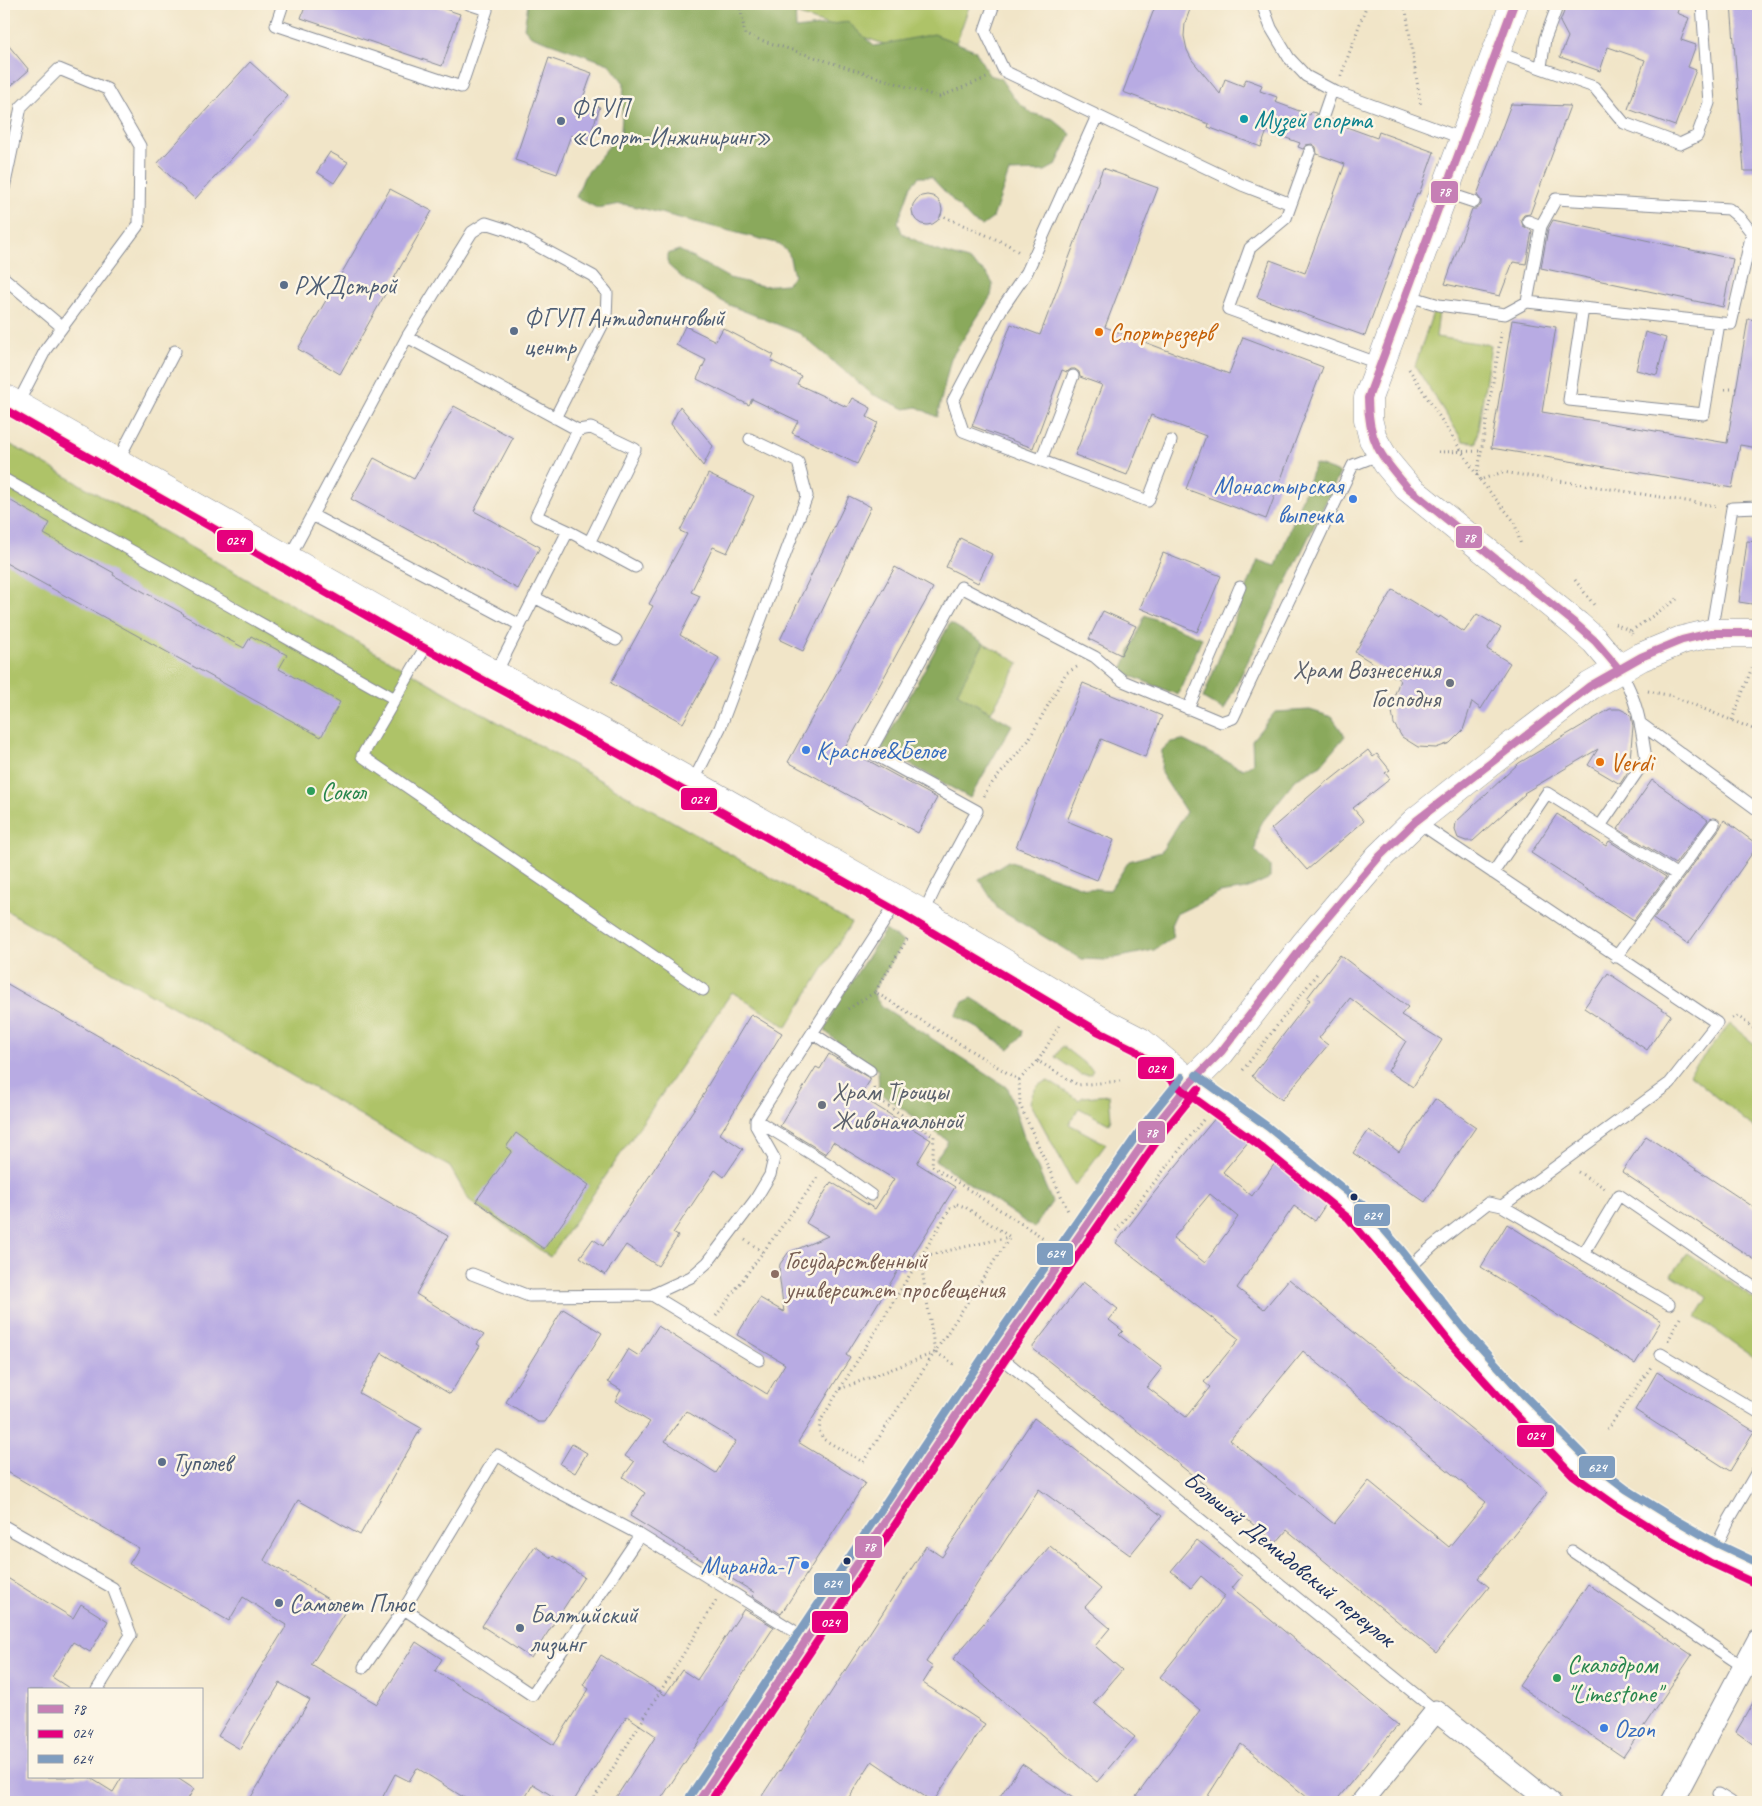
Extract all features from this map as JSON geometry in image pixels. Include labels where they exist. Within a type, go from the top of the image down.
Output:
[{"type":"street","points":[[1514,4],[1368,398],[1368,419],[1373,440],[1381,454],[1407,487],[1577,625],[1594,641],[1625,678]]},
{"type":"street","points":[[10,402],[288,560],[923,914],[1104,1023],[1141,1042],[1190,1083],[1262,1135],[1349,1205],[1406,1271],[1457,1336],[1580,1467],[1620,1497],[1713,1553],[1758,1574]]},
{"type":"street","points":[[698,1802],[997,1354],[1156,1125],[1190,1083],[1220,1052],[1305,944],[1379,857],[1416,821],[1590,686],[1625,678],[1682,640],[1711,633],[1758,633]]},
{"type":"street","points":[[1672,1802],[1758,1640]]},
{"type":"street","points":[[1362,1802],[1436,1711]]},
{"type":"street","name":"Большой Демидовский переулок","points":[[1436,1711],[1550,1802]]},
{"type":"lane","points":[[283,4],[276,25],[460,88],[487,10],[469,4]]},
{"type":"lane","points":[[994,4],[985,30],[1004,71],[1242,186],[1292,204]]},
{"type":"lane","points":[[1262,4],[1271,28],[1289,58],[1306,76],[1334,91],[1464,139]]},
{"type":"lane","points":[[1541,68],[1546,39],[1558,4]]},
{"type":"lane","points":[[1496,52],[1594,87],[1624,123],[1680,144],[1697,136],[1709,103],[1702,4]]},
{"type":"lane","points":[[4,188],[21,107],[60,69],[106,89],[140,146],[139,224],[46,349],[10,402]]},
{"type":"lane","points":[[1323,116],[1334,91]]},
{"type":"lane","points":[[1097,116],[1027,272],[1000,310],[953,401],[963,431],[1148,501],[1170,441]]},
{"type":"lane","points":[[1310,152],[1286,218],[1250,248],[1228,309],[1380,364]]},
{"type":"lane","points":[[1444,192],[1474,202]]},
{"type":"lane","points":[[1406,295],[1439,305],[1505,314],[1527,302],[1731,324],[1752,232],[1742,219],[1729,209],[1556,199],[1541,226],[1527,302]]},
{"type":"lane","points":[[1528,221],[1541,226]]},
{"type":"lane","points":[[288,560],[407,337],[472,232],[486,223],[508,230],[593,276],[607,292],[606,318],[555,418]]},
{"type":"lane","points":[[4,278],[62,327]]},
{"type":"lane","points":[[1583,308],[1569,400],[1704,414],[1719,323]]},
{"type":"lane","points":[[407,337],[578,430],[591,428],[635,449],[589,543]]},
{"type":"lane","points":[[117,462],[175,351]]},
{"type":"lane","points":[[1041,460],[1073,376]]},
{"type":"lane","points":[[578,430],[536,516],[635,567]]},
{"type":"lane","points":[[692,784],[720,728],[807,496],[798,462],[750,439]]},
{"type":"lane","points":[[923,914],[977,811],[870,752],[961,587],[1095,657],[1123,681],[1221,722],[1233,718],[1353,465],[1381,454]]},
{"type":"lane","points":[[4,480],[395,699]]},
{"type":"lane","points":[[1711,633],[1732,508],[1758,507]]},
{"type":"lane","points":[[312,514],[520,625]]},
{"type":"lane","points":[[495,675],[568,531]]},
{"type":"lane","points":[[1188,709],[1240,587]]},
{"type":"lane","points":[[534,597],[616,640]]},
{"type":"lane","points":[[430,639],[362,756],[703,990]]},
{"type":"lane","points":[[1600,826],[1646,759],[1641,724],[1625,678]]},
{"type":"lane","points":[[1641,724],[1758,810]]},
{"type":"lane","points":[[1493,873],[1547,793],[1676,874]]},
{"type":"lane","points":[[1416,821],[1717,1024],[1670,1083],[1502,1206]]},
{"type":"lane","points":[[1616,957],[1714,824]]},
{"type":"lane","points":[[472,1274],[528,1296],[652,1294],[691,1277],[708,1262],[760,1192],[770,1175],[774,1158],[756,1126],[756,1120],[898,900]]},
{"type":"lane","points":[[812,1033],[870,1071]]},
{"type":"lane","points":[[756,1120],[828,1164],[872,1195]]},
{"type":"lane","points":[[1584,1253],[1619,1195],[1758,1290]]},
{"type":"lane","points":[[1406,1271],[1433,1246],[1488,1203],[1502,1206],[1669,1304]]},
{"type":"lane","points":[[652,1294],[758,1360]]},
{"type":"lane","name":"Большой Демидовский переулок","points":[[997,1354],[1436,1711]]},
{"type":"lane","points":[[1661,1354],[1758,1412]]},
{"type":"lane","points":[[364,1667],[404,1609],[497,1455],[547,1486],[640,1535],[806,1638]]},
{"type":"lane","points":[[1713,1553],[1758,1470]]},
{"type":"lane","points":[[4,1526],[113,1588],[132,1635],[98,1688]]},
{"type":"lane","points":[[404,1609],[532,1695],[640,1535]]},
{"type":"lane","points":[[1572,1551],[1744,1667]]},
{"type":"lane","points":[[1718,1794],[1731,1802]]},
{"type":"path","points":[[740,4],[746,35],[939,97],[1004,71]]},
{"type":"path","points":[[1334,91],[1367,4]]},
{"type":"path","points":[[1405,4],[1424,124]]},
{"type":"path","points":[[940,215],[1007,244],[1031,262]]},
{"type":"path","points":[[1477,476],[1505,314]]},
{"type":"path","points":[[1410,369],[1477,476],[1514,521],[1521,546]]},
{"type":"path","points":[[1438,452],[1481,451]]},
{"type":"path","points":[[1480,480],[1503,472],[1732,508]]},
{"type":"path","points":[[1575,580],[1596,607]]},
{"type":"path","points":[[1607,621],[1631,631],[1677,600]]},
{"type":"path","points":[[1732,720],[1758,652]]},
{"type":"path","points":[[988,788],[1028,741],[1066,674],[1095,657]]},
{"type":"path","points":[[1625,678],[1758,731]]},
{"type":"path","points":[[907,940],[875,992],[1019,1080]]},
{"type":"path","points":[[1243,1070],[1322,967]]},
{"type":"path","points":[[1717,1024],[1738,1016],[1758,1032]]},
{"type":"path","points":[[1059,1026],[1038,1061],[1019,1080],[1020,1105],[1080,1237]]},
{"type":"path","points":[[1038,1061],[1078,1086],[1120,1081]]},
{"type":"path","points":[[870,1071],[876,1098],[934,1136],[932,1166],[1045,1239]]},
{"type":"path","points":[[1114,1234],[1205,1118]]},
{"type":"path","points":[[1562,1162],[1619,1195]]},
{"type":"path","points":[[707,1329],[828,1164]]},
{"type":"path","points":[[957,1204],[965,1207],[1010,1237],[863,1462],[823,1439],[819,1430],[821,1420],[950,1209],[957,1204]]},
{"type":"path","points":[[920,1257],[1010,1237]]},
{"type":"path","points":[[920,1257],[935,1352],[954,1364]]},
{"type":"path","points":[[840,1389],[935,1352]]},
{"type":"path","points":[[592,1802],[725,1588]]},
{"type":"green space","points":[[528,4],[795,4],[796,29],[848,22],[874,46],[934,34],[975,50],[989,75],[1000,78],[1013,97],[1031,113],[1053,119],[1071,134],[1056,165],[1045,171],[1009,172],[993,218],[982,226],[972,221],[931,177],[919,177],[911,186],[898,222],[902,233],[934,250],[968,260],[987,274],[993,284],[991,296],[951,358],[937,417],[917,407],[905,409],[872,394],[799,333],[729,305],[686,281],[668,265],[668,254],[679,250],[729,278],[763,286],[786,284],[794,276],[789,254],[780,244],[633,206],[621,204],[597,208],[576,197],[584,177],[621,131],[624,83],[609,64],[531,36],[524,28]]},
{"type":"green space","points":[[767,4],[970,4],[948,66]]},
{"type":"green space","points":[[1433,312],[1439,312],[1436,337],[1491,345],[1476,443],[1463,441],[1415,366]]},
{"type":"green space","name":"Сокол","points":[[4,441],[851,923],[787,1027],[732,992],[550,1257],[469,1200],[450,1167],[4,909]]},
{"type":"green space","points":[[1315,464],[1340,473],[1224,710],[1203,698],[1258,560],[1276,566]]},
{"type":"green space","points":[[1145,615],[1202,638],[1178,695],[1121,672]]},
{"type":"green space","points":[[950,623],[984,643],[957,693],[1012,725],[970,798],[881,748]]},
{"type":"green space","points":[[984,643],[1019,663],[991,712],[956,693]]},
{"type":"green space","points":[[1310,710],[1332,717],[1345,736],[1321,765],[1297,778],[1259,826],[1255,850],[1270,866],[1270,878],[1246,889],[1220,893],[1176,914],[1171,925],[1174,937],[1154,950],[1105,960],[1081,959],[998,909],[979,879],[1008,861],[1085,888],[1110,890],[1129,861],[1161,852],[1186,812],[1161,773],[1162,750],[1171,742],[1182,740],[1243,769],[1253,763],[1252,740],[1275,712]]},
{"type":"green space","points":[[885,930],[904,942],[873,991],[876,999],[883,1007],[1008,1088],[1023,1134],[1052,1202],[1034,1228],[935,1160],[948,1141],[879,1092],[878,1070],[844,1048],[825,1031],[838,1002]]},
{"type":"green space","points":[[972,998],[1023,1031],[1022,1036],[1009,1049],[973,1025],[955,1016],[963,1002]]},
{"type":"green space","points":[[1730,1024],[1758,1047],[1758,1131],[1689,1074]]},
{"type":"green space","points":[[1062,1046],[1093,1070],[1090,1075],[1081,1075],[1055,1057]]},
{"type":"green space","points":[[1048,1081],[1079,1100],[1083,1097],[1109,1095],[1111,1118],[1109,1124],[1079,1108],[1069,1124],[1106,1144],[1075,1186],[1030,1102],[1036,1088]]},
{"type":"green space","points":[[1687,1253],[1758,1302],[1758,1360],[1696,1317],[1708,1298],[1672,1275]]},
{"type":"building","points":[[306,4],[430,4],[460,14],[442,66],[301,18]]},
{"type":"building","points":[[1156,4],[1192,4],[1185,23],[1184,36],[1187,50],[1192,60],[1220,94],[1225,79],[1243,86],[1246,79],[1262,85],[1260,91],[1277,97],[1275,102],[1310,115],[1311,112],[1316,113],[1316,118],[1320,123],[1325,123],[1330,119],[1377,138],[1379,132],[1434,152],[1419,194],[1417,193],[1365,336],[1257,297],[1270,260],[1305,273],[1345,164],[1317,154],[1316,147],[1312,144],[1306,145],[1303,149],[1298,147],[1300,143],[1267,131],[1261,147],[1208,127],[1209,124],[1123,92]]},
{"type":"building","points":[[1567,4],[1680,4],[1677,13],[1689,18],[1681,40],[1696,45],[1688,67],[1696,70],[1675,126],[1628,109],[1645,60],[1608,47],[1600,71],[1560,57],[1568,37],[1560,22]]},
{"type":"building","points":[[1731,4],[1758,4],[1758,171],[1744,171]]},
{"type":"building","points":[[4,40],[29,70],[4,92]]},
{"type":"building","name":"ФГУП «Спорт-Инжиниринг»","points":[[549,58],[592,73],[582,101],[600,107],[588,141],[571,135],[557,174],[515,160]]},
{"type":"building","points":[[250,62],[288,96],[195,199],[157,164]]},
{"type":"building","points":[[1511,104],[1570,106],[1530,214],[1524,215],[1521,219],[1523,226],[1532,231],[1526,264],[1513,262],[1500,296],[1445,284],[1472,209],[1476,209],[1481,205],[1481,200],[1477,195]]},
{"type":"building","points":[[330,152],[348,162],[334,183],[317,172]]},
{"type":"building","points":[[1103,168],[1158,188],[1105,327],[1229,374],[1243,337],[1323,367],[1266,519],[1186,489],[1206,436],[1151,415],[1127,475],[1075,455],[1102,385],[1080,377],[1079,372],[1075,369],[1067,372],[1062,370],[1033,448],[972,426],[1011,324],[1040,335]]},
{"type":"building","points":[[390,189],[432,211],[340,374],[298,349]]},
{"type":"building","points":[[927,195],[938,199],[942,210],[938,221],[927,225],[916,221],[912,210],[916,199]]},
{"type":"building","points":[[1553,220],[1733,259],[1723,307],[1541,268],[1548,229]]},
{"type":"building","points":[[1748,319],[1758,320],[1758,448],[1740,445],[1732,488],[1491,448],[1512,320],[1556,327],[1542,412],[1727,443]]},
{"type":"building","points":[[685,326],[716,341],[723,328],[774,355],[771,361],[801,376],[797,384],[847,407],[852,398],[871,408],[867,417],[878,423],[857,464],[792,433],[798,421],[752,399],[749,405],[697,379],[706,360],[676,345]]},
{"type":"building","points":[[1645,332],[1666,338],[1657,375],[1636,370]]},
{"type":"building","points":[[454,406],[513,438],[474,511],[540,547],[518,589],[351,499],[374,458],[414,479]]},
{"type":"building","points":[[680,406],[713,446],[703,466],[671,424]]},
{"type":"building","points":[[708,474],[754,496],[727,553],[713,547],[691,592],[700,596],[680,635],[719,658],[683,723],[611,683],[653,606],[649,604],[687,534],[680,531]]},
{"type":"building","points":[[849,496],[871,507],[803,651],[780,640]]},
{"type":"building","points":[[4,497],[50,523],[44,534],[114,573],[113,575],[183,615],[244,648],[251,636],[287,655],[279,669],[340,702],[321,737],[4,562]]},
{"type":"building","points":[[960,538],[992,554],[978,583],[946,567]]},
{"type":"building","points":[[1747,541],[1758,542],[1758,605],[1739,602]]},
{"type":"building","points":[[1163,553],[1221,576],[1197,632],[1140,608]]},
{"type":"building","points":[[895,567],[933,588],[845,748],[937,798],[918,833],[788,762]]},
{"type":"building","name":"Храм Вознесения Господня","points":[[1393,590],[1439,618],[1440,616],[1464,632],[1477,614],[1501,628],[1487,649],[1510,663],[1481,709],[1472,702],[1463,730],[1450,743],[1436,748],[1418,747],[1402,737],[1394,724],[1391,705],[1400,680],[1355,652]]},
{"type":"building","points":[[1103,611],[1136,626],[1121,655],[1089,639]]},
{"type":"building","points":[[1083,683],[1162,716],[1145,757],[1101,739],[1067,821],[1114,840],[1097,880],[1016,847]]},
{"type":"building","points":[[1610,709],[1620,709],[1628,713],[1631,716],[1633,726],[1629,770],[1620,784],[1588,765],[1598,749],[1524,793],[1473,841],[1458,838],[1455,830],[1456,822],[1519,763]]},
{"type":"building","points":[[1368,750],[1373,757],[1377,754],[1390,770],[1385,773],[1390,779],[1353,808],[1364,821],[1307,870],[1271,829],[1328,780]]},
{"type":"building","points":[[1652,780],[1708,820],[1675,864],[1618,829]]},
{"type":"building","points":[[1557,814],[1606,846],[1609,841],[1666,877],[1634,920],[1531,853]]},
{"type":"building","points":[[1724,820],[1758,845],[1688,944],[1653,919]]},
{"type":"building","points":[[1340,955],[1408,1007],[1401,1015],[1442,1040],[1413,1087],[1388,1071],[1406,1041],[1350,998],[1319,1038],[1328,1045],[1282,1100],[1252,1076],[1310,1000],[1307,998]]},
{"type":"building","points":[[1608,973],[1671,1015],[1647,1050],[1584,1008]]},
{"type":"building","name":"Туполев","points":[[4,982],[448,1236],[416,1294],[484,1335],[477,1344],[480,1346],[450,1394],[382,1353],[359,1393],[421,1428],[360,1535],[298,1500],[264,1560],[346,1610],[311,1665],[377,1704],[416,1642],[442,1659],[435,1671],[554,1745],[589,1689],[583,1685],[601,1655],[665,1695],[682,1670],[697,1680],[744,1609],[774,1627],[659,1802],[613,1802],[656,1736],[627,1716],[573,1802],[562,1802],[533,1784],[523,1802],[471,1802],[417,1768],[409,1781],[395,1774],[380,1802],[248,1802],[310,1700],[280,1683],[240,1749],[218,1736],[287,1625],[243,1597],[229,1621],[129,1564],[139,1548],[4,1470]]},
{"type":"building","points":[[751,1014],[782,1033],[720,1134],[743,1149],[724,1177],[715,1170],[673,1233],[678,1236],[658,1266],[626,1245],[605,1275],[580,1257],[593,1239],[603,1246],[706,1091]]},
{"type":"building","points":[[829,1054],[871,1079],[860,1096],[931,1140],[917,1163],[955,1187],[903,1271],[899,1269],[846,1355],[850,1358],[798,1442],[865,1483],[781,1614],[752,1596],[755,1593],[630,1516],[645,1493],[623,1477],[634,1462],[625,1456],[650,1422],[615,1401],[621,1390],[608,1382],[628,1349],[639,1356],[658,1326],[767,1394],[785,1364],[737,1335],[760,1298],[784,1312],[779,1273],[780,1264],[788,1253],[828,1236],[806,1223],[831,1182],[875,1209],[894,1179],[833,1142],[826,1154],[780,1126],[816,1067],[820,1069]],"holes":[[[686,1411],[736,1441],[716,1473],[665,1441]]]},
{"type":"building","points":[[1435,1099],[1476,1127],[1425,1202],[1353,1153],[1369,1130],[1399,1152]]},
{"type":"building","points":[[1216,1117],[1249,1141],[1223,1172],[1252,1196],[1275,1163],[1326,1204],[1315,1221],[1294,1206],[1237,1288],[1264,1309],[1289,1279],[1548,1492],[1478,1578],[1489,1587],[1436,1653],[1287,1530],[1276,1543],[1032,1348],[1083,1282],[1118,1309],[1109,1320],[1123,1331],[1119,1335],[1162,1368],[1147,1387],[1186,1417],[1210,1387],[1204,1382],[1239,1339],[1116,1243]],"holes":[[[1210,1194],[1238,1217],[1205,1263],[1173,1238]],[[1303,1351],[1486,1502],[1449,1547],[1369,1481],[1334,1524],[1230,1440]]]},
{"type":"building","points":[[516,1133],[589,1185],[544,1249],[476,1201],[512,1151],[506,1147]]},
{"type":"building","points":[[1646,1136],[1758,1210],[1758,1262],[1622,1172]]},
{"type":"building","points":[[1507,1224],[1661,1321],[1635,1364],[1481,1267]]},
{"type":"building","points":[[563,1309],[602,1333],[545,1422],[538,1422],[506,1402]]},
{"type":"building","points":[[1657,1372],[1754,1431],[1730,1471],[1635,1410]]},
{"type":"building","points":[[1034,1418],[1162,1516],[1130,1555],[1039,1489],[926,1662],[933,1667],[923,1683],[985,1724],[933,1802],[872,1761],[846,1802],[758,1802],[926,1546],[942,1557]]},
{"type":"building","points":[[572,1444],[587,1453],[575,1473],[560,1464]]},
{"type":"building","points":[[1197,1540],[1242,1576],[1232,1588],[1398,1725],[1335,1802],[1313,1802],[1241,1744],[1204,1802],[1132,1802],[1200,1710],[1160,1677],[1225,1596],[1201,1576],[1191,1588],[1171,1571]]},
{"type":"building","points":[[535,1546],[551,1558],[553,1556],[584,1577],[531,1658],[482,1626]]},
{"type":"building","points":[[1050,1546],[1101,1589],[1085,1607],[1110,1628],[1095,1646],[1122,1670],[1094,1703],[1135,1737],[1097,1782],[953,1659]]},
{"type":"building","points":[[4,1576],[73,1618],[81,1604],[108,1621],[90,1652],[73,1642],[52,1677],[69,1688],[28,1688],[28,1778],[91,1778],[113,1792],[121,1778],[178,1778],[194,1789],[186,1802],[4,1802]]},
{"type":"building","points":[[1588,1584],[1692,1655],[1623,1757],[1519,1686]]},
{"type":"building","points":[[1758,1694],[1758,1748],[1736,1732]]},
{"type":"building","points":[[1022,1764],[1079,1802],[996,1802]]},
{"type":"transit line","name":"78","points":[[1514,4],[1368,398],[1370,426],[1377,447],[1407,487],[1577,625],[1595,641],[1619,669]]},
{"type":"transit line","name":"024","points":[[4,409],[395,632],[612,750],[893,909],[1099,1032],[1135,1050],[1184,1091],[1256,1143],[1348,1218],[1450,1343],[1573,1475],[1615,1505],[1666,1537],[1709,1562],[1754,1583]]},
{"type":"transit line","name":"78","points":[[698,1802],[997,1354],[1156,1125],[1190,1083],[1221,1052],[1305,944],[1379,857],[1416,821],[1590,686],[1641,657],[1682,640],[1711,633],[1758,633]]},
{"type":"transit line","name":"624","points":[[1196,1075],[1268,1127],[1362,1204],[1465,1330],[1525,1396],[1587,1459],[1626,1489],[1676,1520],[1718,1544],[1758,1563]]},
{"type":"transit line","name":"624","points":[[690,1796],[989,1348],[1148,1119],[1182,1077]]},
{"type":"transit line","name":"024","points":[[710,1802],[1005,1360],[1164,1131],[1198,1089]]},
{"type":"place","name":"Музей спорта","points":[[1244,119]]},
{"type":"place","name":"ФГУП «Спорт-Инжиниринг»","points":[[561,121]]},
{"type":"place","name":"РЖДстрой","points":[[284,285]]},
{"type":"place","name":"ФГУП Антидопинговый центр","points":[[514,331]]},
{"type":"place","name":"Спортрезерв","points":[[1099,332]]},
{"type":"place","name":"Монастырская выпечка","points":[[1353,499]]},
{"type":"place","name":"Храм Вознесения Господня","points":[[1450,683]]},
{"type":"place","name":"Красное&Белое","points":[[806,750]]},
{"type":"place","name":"Verdi","points":[[1600,762]]},
{"type":"place","name":"Сокол","points":[[311,791]]},
{"type":"place","name":"Храм Троицы Живоначальной","points":[[822,1105]]},
{"type":"place","name":"Государственный университет просвещения","points":[[775,1274]]},
{"type":"place","name":"Туполев","points":[[162,1462]]},
{"type":"place","name":"Миранда-Т","points":[[805,1565]]},
{"type":"place","name":"Самолет Плюс","points":[[279,1603]]},
{"type":"place","name":"Балтийский лизинг","points":[[520,1628]]},
{"type":"place","name":"Скалодром \"Limestone\"","points":[[1557,1678]]},
{"type":"place","name":"Ozon","points":[[1604,1728]]}]
